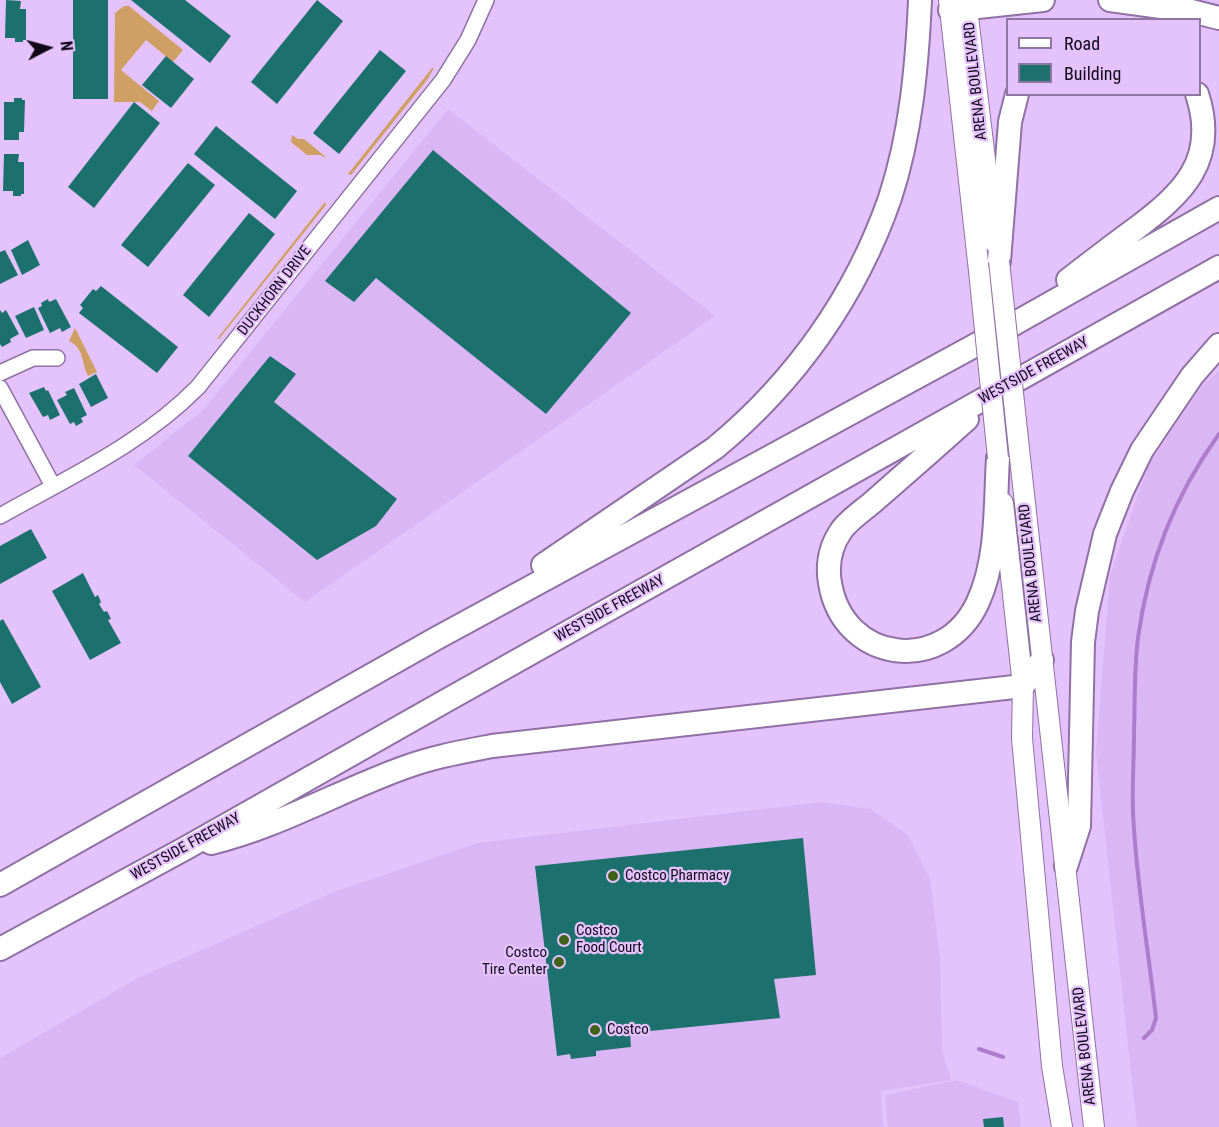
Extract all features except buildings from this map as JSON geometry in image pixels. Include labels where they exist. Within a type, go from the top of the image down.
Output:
[{"type":"highway","points":[[437,638],[715,448],[756,412],[808,353],[858,274],[890,196],[901,157],[913,93],[920,0]]},
{"type":"highway","points":[[958,4],[1043,0]]},
{"type":"highway","points":[[1110,0],[1191,11],[1219,18]]},
{"type":"highway","points":[[989,266],[1010,122],[1016,96]]},
{"type":"highway","points":[[996,334],[1151,217],[1187,184],[1201,160],[1203,147],[1203,117],[1198,96]]},
{"type":"highway","points":[[0,885],[437,638],[996,334],[1219,208]]},
{"type":"highway","name":"WESTSIDE FREEWAY","points":[[0,949],[186,848],[1219,267]]},
{"type":"highway","points":[[1066,866],[1079,826],[1083,642],[1087,611],[1105,534],[1142,450],[1179,394],[1219,345]]},
{"type":"highway","points":[[1002,389],[841,530],[828,560],[832,597],[844,620],[865,639],[891,651],[914,651],[935,646],[951,637],[960,628],[978,602],[987,579],[1009,454]]},
{"type":"highway","points":[[186,848],[240,836],[400,769],[454,753],[492,746],[1023,686],[1042,660]]},
{"type":"main road","name":"ARENA BOULEVARD","points":[[958,4],[992,226],[989,266],[1009,454],[1023,686],[1022,738],[1052,1066],[1062,1127]]},
{"type":"main road","name":"ARENA BOULEVARD","points":[[1009,454],[1042,660],[1094,1127]]},
{"type":"street","name":"DUCKHORN DRIVE","points":[[0,516],[146,432],[198,387],[443,80],[468,40],[486,0]]},
{"type":"street","points":[[0,373],[33,358],[57,358]]},
{"type":"street","points":[[0,388],[53,486]]},
{"type":"shaded area","points":[[124,6],[129,6],[183,50],[173,62],[146,40],[121,70],[159,101],[152,111],[140,102],[114,102],[115,13]]},
{"type":"shaded area","points":[[434,68],[427,80],[351,175],[348,174]]},
{"type":"shaded area","points":[[448,109],[715,316],[305,602],[134,465],[204,409]]},
{"type":"shaded area","points":[[292,135],[298,139],[304,139],[327,158],[320,155],[307,155],[291,142]]},
{"type":"shaded area","points":[[325,202],[326,205],[217,339]]},
{"type":"shaded area","points":[[75,328],[97,372],[88,376],[78,348],[69,341]]},
{"type":"shaded area","points":[[1219,371],[1219,1127],[1137,1127],[1096,753],[1110,575],[1148,466],[1201,387]]},
{"type":"shaded area","points":[[822,802],[871,809],[908,835],[930,879],[940,957],[942,1050],[951,1080],[881,1091],[883,1127],[0,1127],[0,1058],[138,978],[334,892],[477,843]]},
{"type":"shaded area","points":[[957,1080],[1018,1102],[1021,1127],[888,1127],[885,1095]]},
{"type":"waterway","points":[[1144,1038],[1152,1030],[1156,1018],[1133,817],[1138,638],[1149,583],[1166,531],[1189,481],[1219,434]]},
{"type":"waterway","points":[[979,1049],[1003,1057]]},
{"type":"place","name":"Costco Pharmacy","points":[[613,876]]},
{"type":"place","name":"Costco Food Court","points":[[564,940]]},
{"type":"place","name":"Costco Tire Center","points":[[559,962]]},
{"type":"place","name":"Costco","points":[[595,1030]]}]
